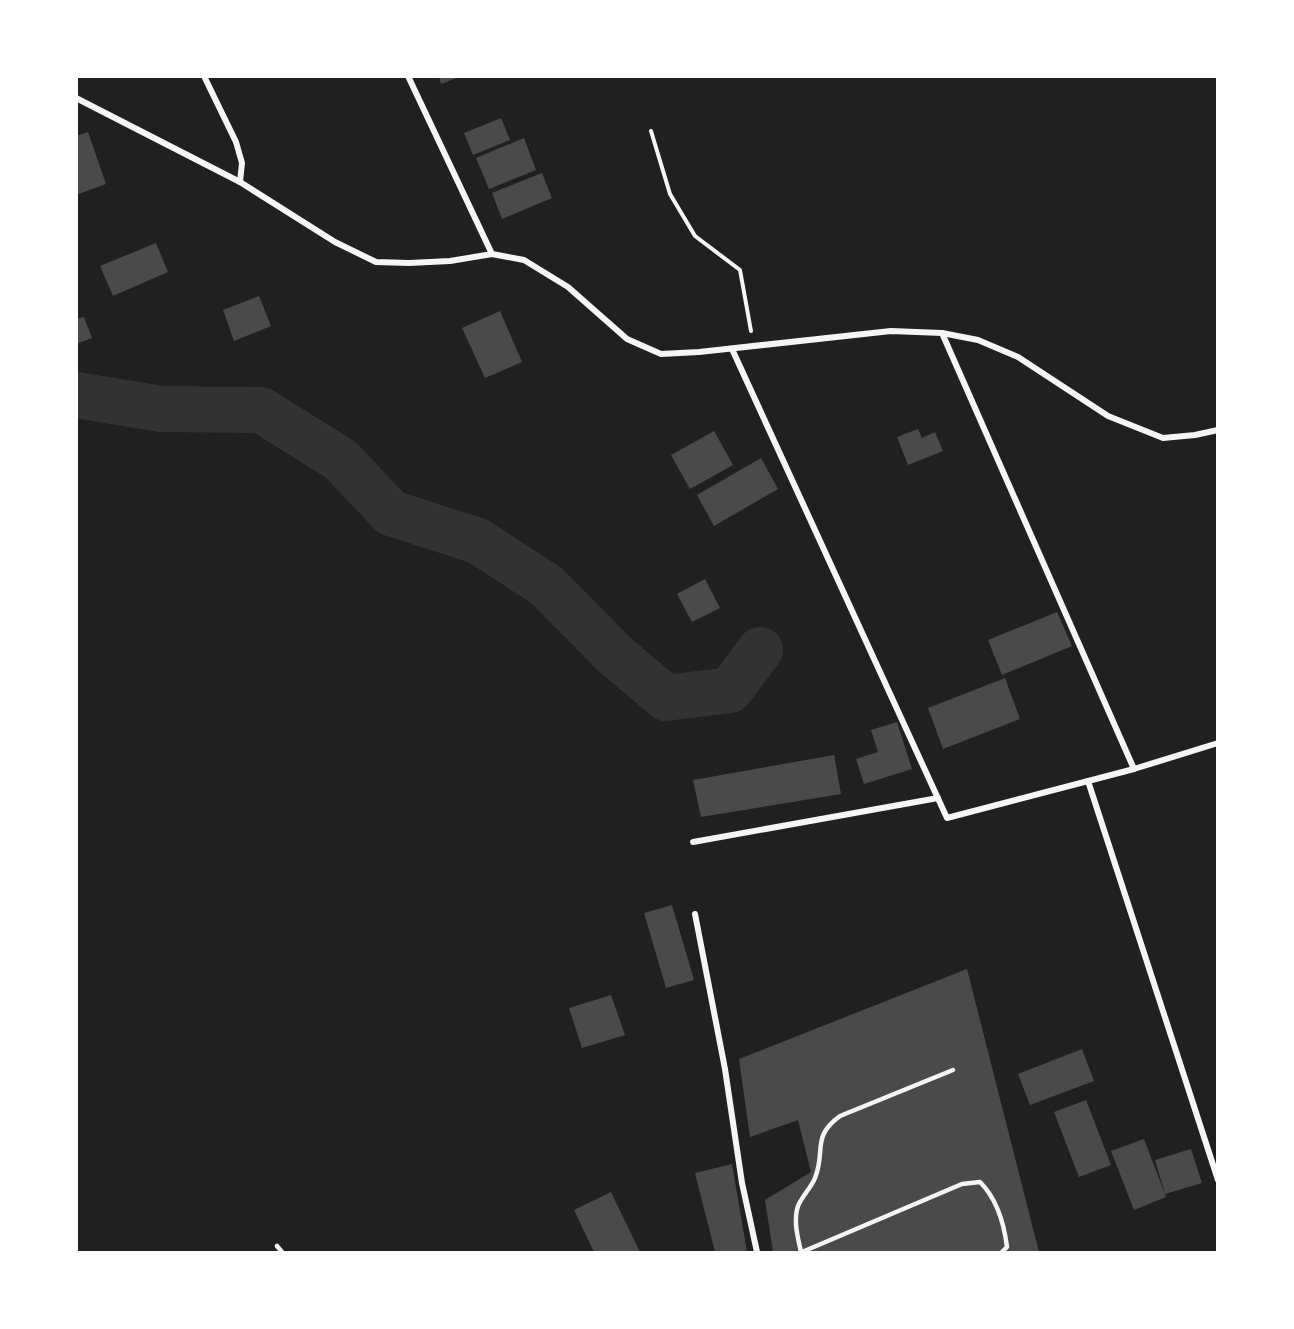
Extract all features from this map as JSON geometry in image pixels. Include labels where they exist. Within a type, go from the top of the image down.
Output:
[{"type":"street","points":[[204,76],[236,142],[242,163],[240,182]]},
{"type":"street","points":[[408,76],[492,254]]},
{"type":"street","points":[[76,98],[240,182],[335,242],[376,262],[450,261],[492,254],[524,260],[568,287],[627,339],[661,354],[891,331],[942,333],[978,340],[1018,357],[1108,416],[1162,438],[1195,435],[1218,429]]},
{"type":"street","points":[[942,333],[1134,769]]},
{"type":"street","points":[[732,348],[947,818],[1134,769],[1218,743]]},
{"type":"street","points":[[1088,781],[1218,1180]]},
{"type":"street","points":[[693,842],[938,798]]},
{"type":"street","points":[[695,914],[725,1069],[742,1183],[757,1252]]},
{"type":"lane","points":[[953,1070],[840,1116],[828,1125],[821,1140],[815,1180],[798,1206],[796,1225],[801,1252],[962,1184],[980,1182],[992,1193],[1005,1229],[1007,1247],[1002,1252]]},
{"type":"lane","points":[[277,1246],[282,1252]]},
{"type":"path","points":[[651,131],[670,194],[695,236],[740,270],[754,346]]},
{"type":"shaded area","points":[[76,77],[1217,77],[1217,1252],[77,1252]]},
{"type":"building","points":[[439,76],[459,76],[459,77],[441,84]]},
{"type":"building","points":[[501,118],[510,140],[473,155],[464,133]]},
{"type":"building","points":[[88,132],[106,184],[76,195],[76,136]]},
{"type":"building","points":[[524,138],[536,170],[489,189],[476,158]]},
{"type":"building","points":[[542,173],[552,198],[502,219],[492,193]]},
{"type":"building","points":[[156,243],[168,272],[113,296],[100,266]]},
{"type":"building","points":[[259,296],[271,326],[234,341],[223,310]]},
{"type":"building","points":[[500,311],[522,362],[485,378],[462,328]]},
{"type":"building","points":[[84,317],[92,338],[76,344],[76,319]]},
{"type":"building","points":[[918,429],[922,438],[935,432],[943,451],[908,465],[897,437]]},
{"type":"building","points":[[714,431],[733,465],[690,489],[671,455]]},
{"type":"building","points":[[761,458],[778,489],[714,526],[697,495]]},
{"type":"building","points":[[705,579],[720,608],[692,622],[677,594]]},
{"type":"building","points":[[1057,612],[1072,646],[1002,675],[988,640]]},
{"type":"building","points":[[1005,678],[1020,719],[943,749],[928,708]]},
{"type":"building","points":[[897,722],[912,769],[864,784],[856,759],[878,752],[871,730]]},
{"type":"building","points":[[834,755],[841,794],[701,817],[693,780]]},
{"type":"building","points":[[672,905],[694,980],[666,988],[644,913]]},
{"type":"building","points":[[967,969],[1039,1252],[773,1252],[765,1200],[811,1172],[798,1120],[750,1137],[739,1059]]},
{"type":"building","points":[[611,995],[625,1035],[582,1048],[569,1008]]},
{"type":"building","points":[[1082,1049],[1094,1081],[1030,1105],[1018,1074]]},
{"type":"building","points":[[1086,1100],[1111,1165],[1079,1177],[1054,1112]]},
{"type":"building","points":[[1144,1139],[1166,1197],[1134,1210],[1111,1151]]},
{"type":"building","points":[[1191,1149],[1202,1183],[1165,1194],[1155,1160]]},
{"type":"building","points":[[732,1164],[747,1252],[715,1252],[695,1173]]},
{"type":"building","points":[[611,1192],[640,1252],[594,1252],[574,1210]]},
{"type":"waterway","points":[[76,395],[161,409],[261,410],[341,460],[391,513],[478,541],[547,586],[614,654],[666,698],[730,690],[760,650]]}]
